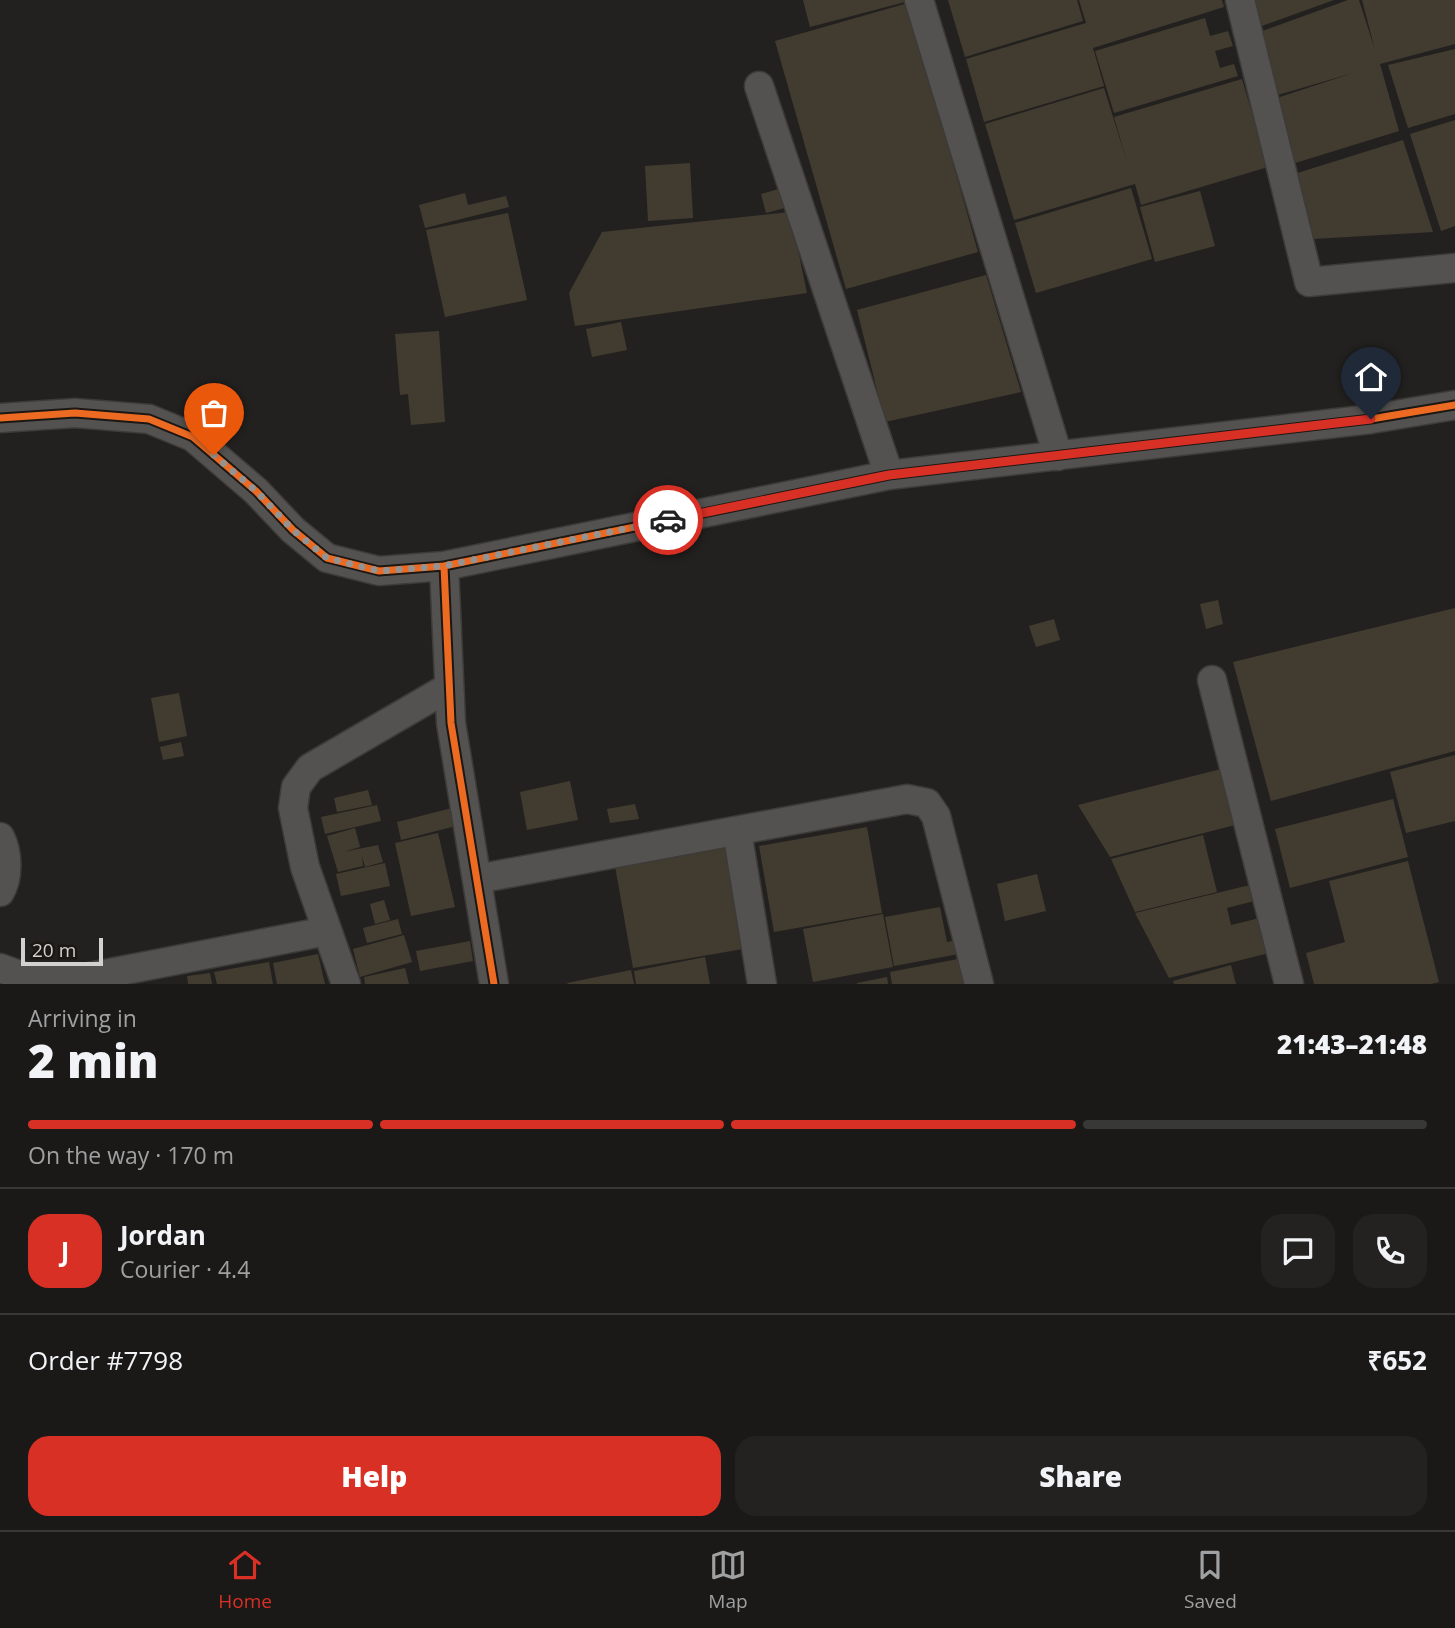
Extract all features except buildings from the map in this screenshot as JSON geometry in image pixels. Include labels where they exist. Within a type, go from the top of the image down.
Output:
[{"type":"street","points":[[919,0],[1058,456]]},
{"type":"street","points":[[1240,0],[1309,282],[1455,268]]},
{"type":"street","points":[[759,86],[889,475]]},
{"type":"street","points":[[0,418],[75,413],[149,419],[193,437],[256,491],[293,530],[327,558],[379,571],[443,566],[889,475],[1371,419],[1455,405]]},
{"type":"street","points":[[443,566],[451,723],[494,984]]},
{"type":"street","points":[[1212,680],[1289,984]]},
{"type":"street","points":[[346,984],[305,867],[293,808],[296,787],[310,768],[449,687]]},
{"type":"street","points":[[477,879],[907,799],[927,803],[936,816],[942,836],[979,984]]},
{"type":"street","points":[[737,831],[762,984]]},
{"type":"street","points":[[0,836],[7,863],[4,886],[0,892]]},
{"type":"street","points":[[0,968],[33,980],[84,978],[327,931]]},
{"type":"cycle path","points":[[494,984],[451,723],[444,566],[889,475],[1371,419],[1455,405]]},
{"type":"cycle path","points":[[0,418],[75,413],[149,419],[193,437],[256,491],[293,530],[327,558],[379,571],[444,566]]},
{"type":"way so far","points":[[214,455],[256,491],[293,530],[327,558],[379,571],[443,566],[668,520]]},
{"type":"route","points":[[668,520],[889,475],[1371,419]]}]
